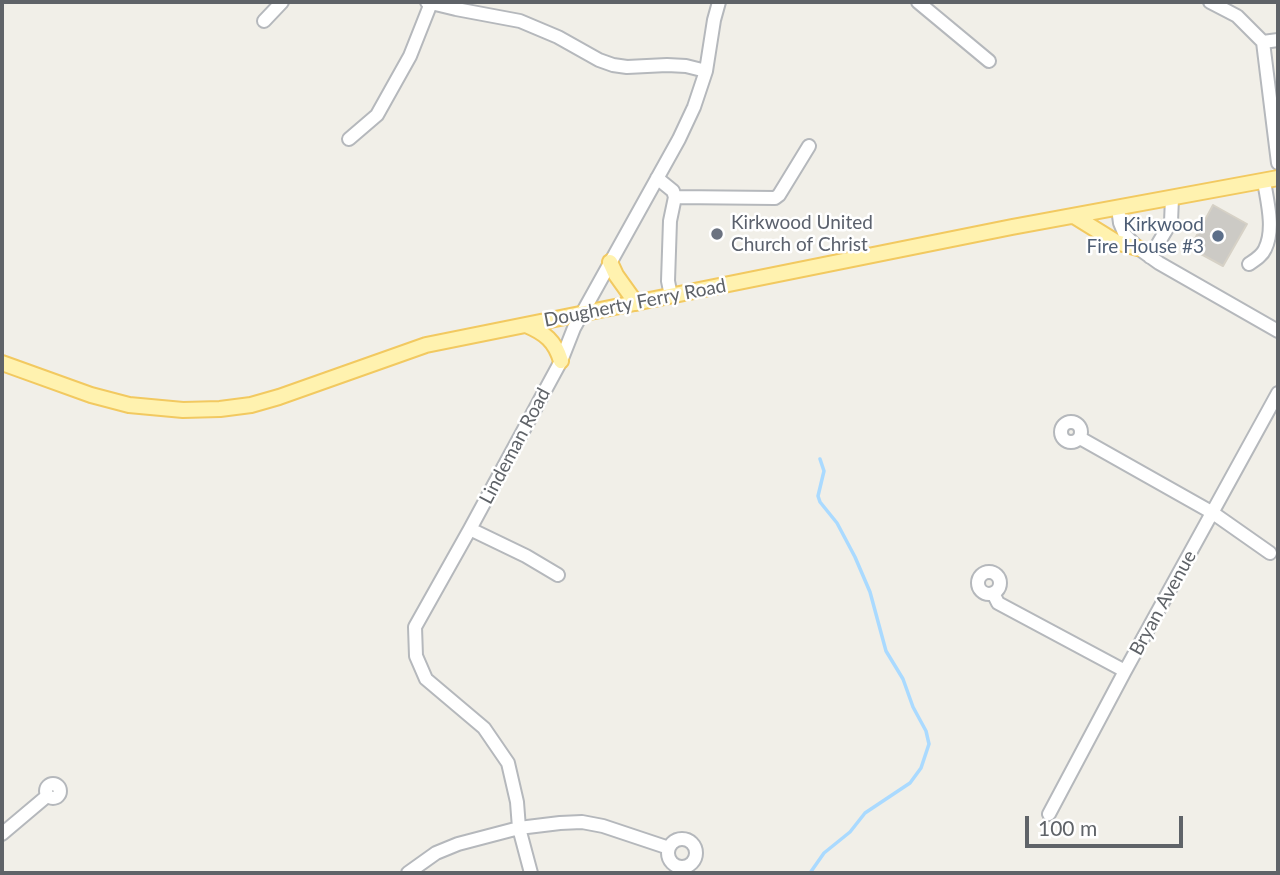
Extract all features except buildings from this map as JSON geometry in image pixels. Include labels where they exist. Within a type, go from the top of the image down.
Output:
[{"type":"main road","name":"Dougherty Ferry Road","points":[[2,363],[91,395],[129,405],[183,410],[251,405],[426,345],[1271,179]]},
{"type":"main road","points":[[1074,216],[1116,242],[1138,248]]},
{"type":"main road","points":[[610,262],[636,303]]},
{"type":"main road","points":[[526,326],[542,332],[557,348],[561,361]]},
{"type":"street","points":[[264,21],[282,2]]},
{"type":"street","name":"Lindeman Road","points":[[531,873],[519,828],[517,802],[508,763],[484,728],[426,679],[416,656],[415,626],[561,361],[574,328],[694,107],[706,71],[719,2]]},
{"type":"street","points":[[918,2],[989,61]]},
{"type":"street","points":[[1210,2],[1237,16],[1263,42],[1278,163]]},
{"type":"street","points":[[349,139],[377,115],[416,44],[429,3],[520,21],[613,65],[686,66],[706,71]]},
{"type":"street","points":[[1263,42],[1278,40]]},
{"type":"street","points":[[675,197],[775,198],[809,146]]},
{"type":"street","points":[[657,178],[673,191],[675,197],[670,221],[668,281],[671,296]]},
{"type":"street","points":[[1249,264],[1258,258],[1266,247],[1271,179]]},
{"type":"street","points":[[1150,257],[1171,222],[1172,198]]},
{"type":"street","points":[[1118,208],[1125,235],[1138,248],[1278,331]]},
{"type":"street","name":"Bryan Avenue","points":[[1049,814],[1278,393]]},
{"type":"street","points":[[1080,438],[1213,513],[1270,553]]},
{"type":"street","points":[[470,529],[558,575]]},
{"type":"street","points":[[993,593],[998,603],[1125,671]]},
{"type":"street","points":[[2,834],[47,796]]},
{"type":"street","points":[[408,873],[436,853],[458,844],[519,828],[560,822],[582,821],[669,848]]},
{"type":"waterway","points":[[810,873],[824,853],[850,832],[865,813],[910,783],[921,768],[929,744],[903,679],[886,651],[870,592],[855,557],[837,523],[820,502],[818,496],[824,471],[820,459]]},
{"type":"place","name":"Kirkwood United Church of Christ","points":[[717,234]]},
{"type":"place","name":"Kirkwood Fire House #3","points":[[1218,236]]}]
